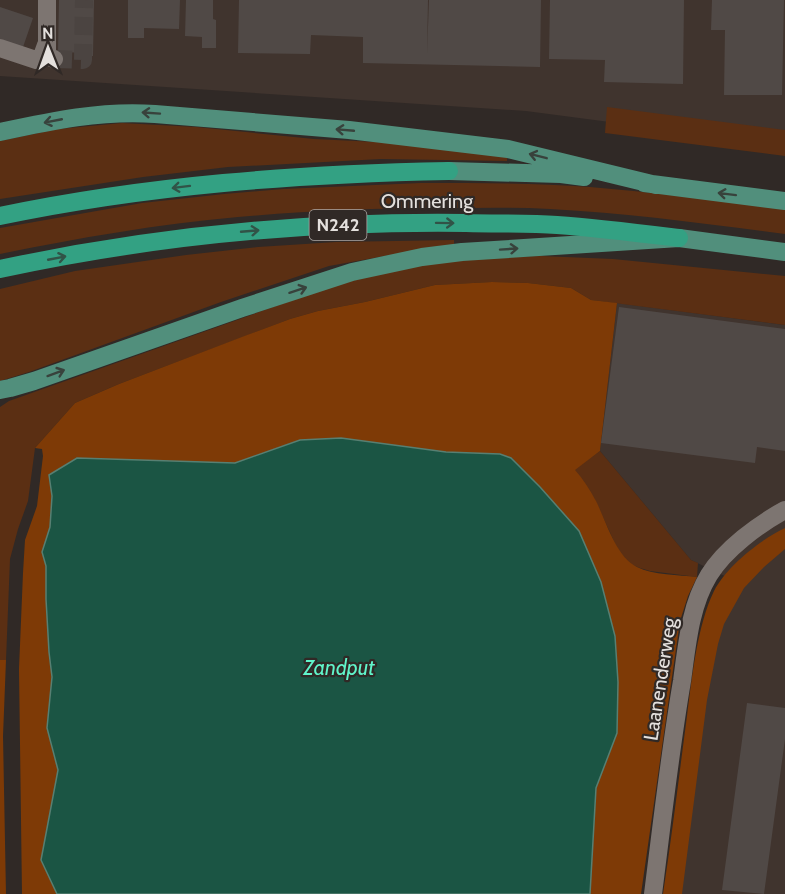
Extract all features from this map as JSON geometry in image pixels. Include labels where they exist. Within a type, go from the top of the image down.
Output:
[{"type":"highway","name":"Ommering","points":[[0,216],[73,202],[226,182],[363,172],[449,171]]},
{"type":"highway","name":"Ommering","points":[[0,270],[119,248],[312,226],[516,224],[594,228],[679,238]]},
{"type":"main road","points":[[0,132],[61,119],[107,114],[140,113],[178,116],[349,130],[508,149],[656,184]]},
{"type":"main road","name":"Ommering","points":[[449,171],[561,174],[785,201]]},
{"type":"main road","name":"Ommering","points":[[679,238],[785,252]]},
{"type":"main road","name":"N242","points":[[0,390],[34,381],[253,304],[352,272],[422,257],[462,252],[679,238]]},
{"type":"street","points":[[0,48],[36,60],[50,52],[47,0]]},
{"type":"street","name":"Laanenderweg","points":[[652,894],[675,723],[691,622],[697,601],[706,580],[719,562],[753,531],[785,510]]},
{"type":"shaded area","points":[[0,0],[785,0],[785,145],[526,111],[0,76]]},
{"type":"shaded area","points":[[607,107],[785,130],[785,156],[605,133]]},
{"type":"shaded area","points":[[122,123],[196,127],[314,139],[398,143],[507,154],[507,161],[381,159],[228,167],[143,177],[0,199],[0,141],[58,129]]},
{"type":"shaded area","points":[[421,183],[590,187],[785,209],[785,234],[668,219],[536,208],[339,210],[178,223],[0,254],[0,228],[142,203],[283,189]]},
{"type":"shaded area","points":[[454,240],[454,247],[329,266],[0,381],[0,289],[75,271],[258,247],[336,242]]},
{"type":"shaded area","points":[[541,256],[613,259],[785,276],[785,325],[591,300],[571,288],[528,283],[435,285],[290,319],[119,384],[75,403],[35,448],[28,501],[10,559],[6,660],[0,660],[0,407],[9,401],[338,284],[439,262]]},
{"type":"shaded area","points":[[492,282],[571,288],[591,300],[617,303],[600,451],[575,470],[596,501],[617,547],[630,562],[651,572],[697,577],[680,621],[641,894],[590,894],[596,788],[617,733],[579,531],[512,458],[500,454],[300,440],[235,463],[49,475],[52,496],[50,527],[42,552],[46,565],[46,599],[52,677],[47,728],[58,770],[41,860],[57,894],[22,894],[19,669],[25,540],[37,506],[43,456],[42,449],[35,448],[75,403],[290,319],[435,285]]},
{"type":"shaded area","points":[[617,303],[785,325],[785,894],[672,894],[709,636],[733,580],[691,560],[600,451]]},
{"type":"shaded area","points":[[600,451],[691,560],[698,563],[697,577],[640,568],[630,564],[619,552],[594,498],[574,470]]},
{"type":"shaded area","points":[[785,528],[785,549],[744,588],[724,624],[707,700],[682,894],[663,894],[693,669],[708,605],[720,582],[736,563],[765,539]]},
{"type":"shaded area","points":[[0,660],[6,660],[3,736],[6,894],[0,894]]},
{"type":"water","name":"Zandput","points":[[341,438],[446,452],[500,454],[511,458],[579,531],[601,582],[615,636],[618,682],[617,733],[596,788],[590,894],[57,894],[41,860],[58,770],[47,728],[52,677],[46,566],[42,552],[50,527],[52,496],[49,475],[77,458],[235,463],[300,440]]},
{"type":"building","points":[[59,0],[94,0],[93,56],[91,53],[58,52]]},
{"type":"building","points":[[128,0],[180,0],[179,29],[144,28],[144,38],[128,38]]},
{"type":"building","points":[[186,0],[213,0],[216,48],[202,48],[202,37],[185,36]]},
{"type":"building","points":[[239,0],[428,0],[427,54],[429,0],[541,0],[540,67],[363,63],[363,37],[311,35],[310,54],[238,53]]},
{"type":"building","points":[[550,0],[684,0],[683,84],[604,82],[605,60],[549,59]]},
{"type":"building","points":[[712,0],[784,0],[782,95],[724,95],[725,30],[711,30]]},
{"type":"building","points":[[0,7],[33,18],[22,50],[0,43]]},
{"type":"building","points":[[619,307],[785,329],[785,451],[757,447],[755,463],[601,443]]},
{"type":"building","points":[[747,703],[785,708],[785,739],[764,894],[722,890]]},
{"type":"tunnel","points":[[54,59],[83,60],[84,0]]}]
